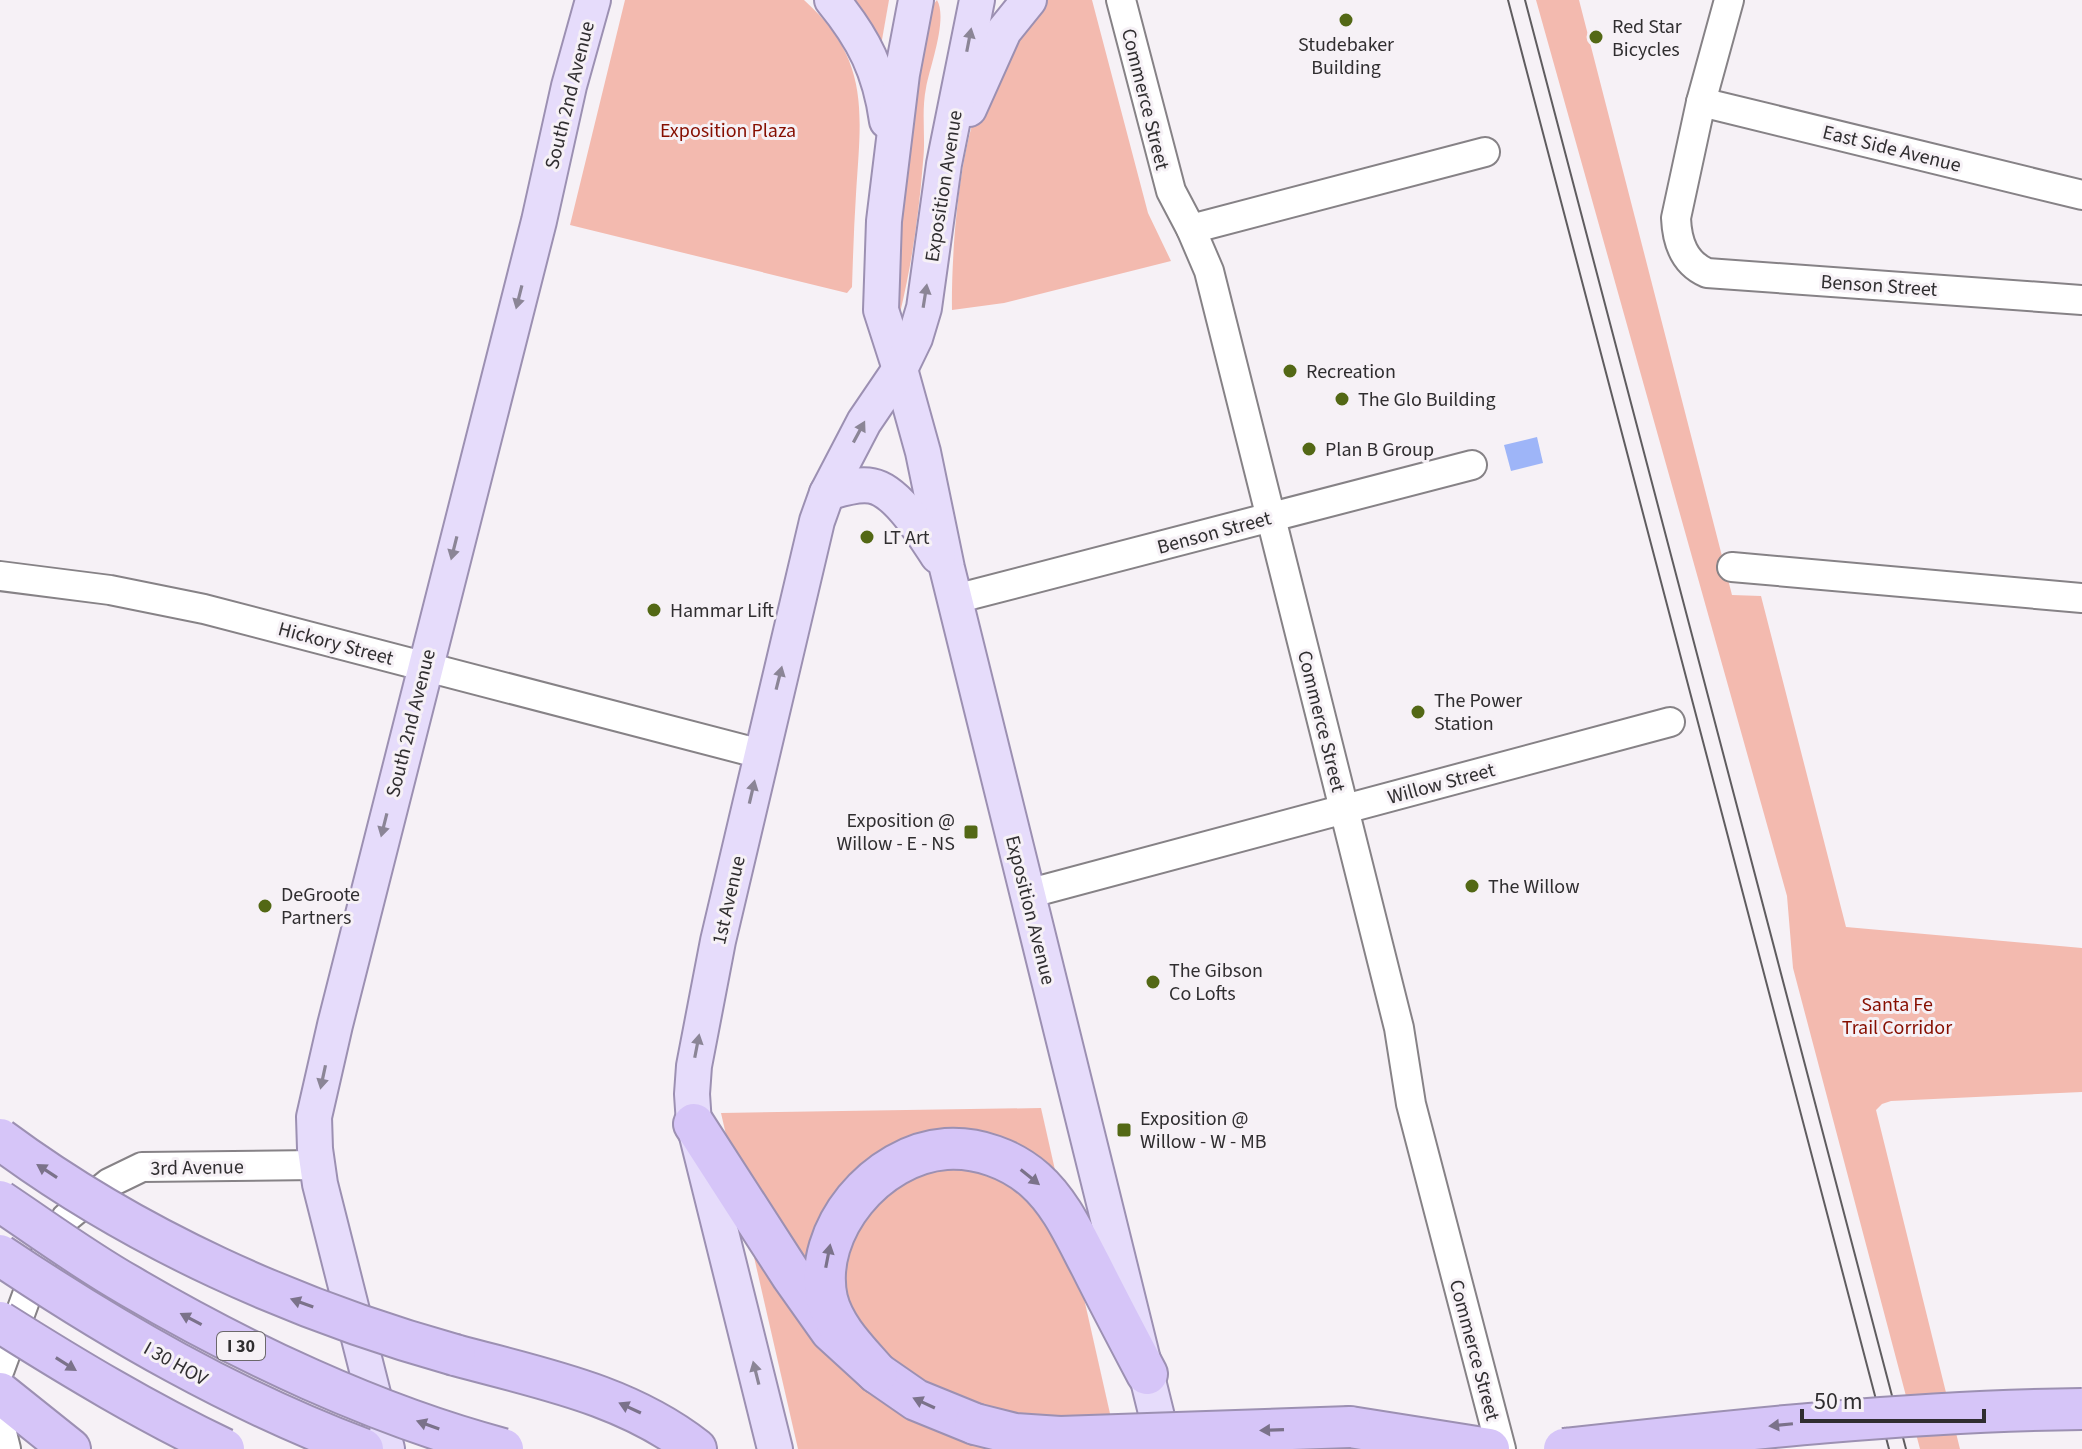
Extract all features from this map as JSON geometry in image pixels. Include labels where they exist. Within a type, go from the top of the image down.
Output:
[{"type":"highway","points":[[694,1124],[831,1331],[877,1373],[916,1400],[975,1424],[1015,1434],[1060,1437],[1350,1427],[1489,1449]]},
{"type":"highway","points":[[0,1139],[86,1197],[155,1237],[276,1293],[412,1343],[609,1399],[676,1433],[696,1449]]},
{"type":"highway","points":[[877,1373],[842,1332],[828,1302],[825,1273],[828,1253],[838,1224],[863,1191],[903,1162],[945,1149],[971,1150],[994,1156],[1014,1165],[1036,1181],[1063,1214],[1147,1374]]},
{"type":"highway","name":"I 30","points":[[0,1201],[127,1285],[254,1353],[382,1409],[471,1441],[503,1449]]},
{"type":"highway","name":"I 30 HOV","points":[[0,1255],[166,1359],[277,1414],[363,1449]]},
{"type":"highway","name":"I 30 HOV","points":[[0,1277],[76,1327],[174,1384],[308,1449]]},
{"type":"highway","points":[[0,1322],[74,1369],[224,1449]]},
{"type":"highway","points":[[0,1393],[70,1449]]},
{"type":"highway","points":[[1564,1449],[1811,1422],[1979,1410],[2082,1409]]},
{"type":"main road","name":"South 2nd Avenue","points":[[387,1449],[317,1165],[314,1117],[424,668],[539,221],[569,86],[593,0]]},
{"type":"main road","points":[[832,0],[851,23],[872,59],[883,89],[892,152]]},
{"type":"main road","name":"Exposition Avenue","points":[[916,0],[902,74],[884,221],[881,310],[923,452],[951,584],[1165,1449]]},
{"type":"main road","name":"Exposition Avenue","points":[[900,369],[915,338],[924,308],[944,164],[977,0]]},
{"type":"main road","points":[[944,164],[1004,31],[1029,0]]},
{"type":"main road","name":"1st Avenue","points":[[775,1449],[694,1124],[694,1066],[718,941],[817,521],[827,493],[864,422],[900,369]]},
{"type":"main road","points":[[827,493],[872,485],[884,491],[906,510],[951,584]]},
{"type":"street","name":"Commerce Street","points":[[1121,0],[1171,191],[1209,271],[1399,1028],[1411,1104],[1501,1449]]},
{"type":"street","points":[[1701,102],[1729,0]]},
{"type":"street","name":"East Side Avenue","points":[[1701,102],[2082,195]]},
{"type":"street","name":"Benson Street","points":[[1701,102],[1676,218],[1677,235],[1693,267],[1707,273],[2082,300]]},
{"type":"street","points":[[1191,229],[1485,152]]},
{"type":"street","name":"Benson Street","points":[[951,584],[1270,518],[1472,465]]},
{"type":"street","points":[[1732,567],[2082,598]]},
{"type":"street","name":"Hickory Street","points":[[0,576],[110,590],[204,609],[761,754]]},
{"type":"street","name":"Willow Street","points":[[1027,894],[1670,722]]},
{"type":"street","name":"3rd Avenue","points":[[0,1369],[35,1273],[66,1218],[109,1183],[142,1167],[317,1165]]},
{"type":"street","points":[[0,1425],[6,1449]]},
{"type":"green space","name":"Exposition Plaza","points":[[625,0],[804,0],[826,22],[851,66],[859,113],[852,287],[847,293],[570,225]]},
{"type":"green space","points":[[845,0],[889,0],[880,51]]},
{"type":"green space","points":[[937,0],[940,19],[925,97],[924,153],[917,219],[898,313],[901,190],[929,10]]},
{"type":"green space","points":[[1047,0],[1092,0],[1148,213],[1171,261],[1004,303],[952,310],[958,200],[975,116],[1003,62],[1039,7]]},
{"type":"green space","name":"Santa Fe Trail Corridor","points":[[1536,0],[1579,0],[1732,595],[1761,596],[1846,927],[2082,948],[2082,1092],[1891,1101],[1876,1110],[1960,1449],[1920,1449],[1793,968],[1787,896]]},
{"type":"green space","points":[[1041,1108],[1118,1449],[798,1449],[721,1113]]},
{"type":"water","points":[[1537,437],[1543,463],[1511,471],[1504,445]]},
{"type":"tram line","points":[[1508,0],[1889,1449]]},
{"type":"tram line","points":[[1525,0],[1906,1449]]},
{"type":"place","name":"Studebaker Building","points":[[1346,20]]},
{"type":"place","name":"Red Star Bicycles","points":[[1596,37]]},
{"type":"place","name":"Recreation","points":[[1290,371]]},
{"type":"place","name":"The Glo Building","points":[[1342,399]]},
{"type":"place","name":"Plan B Group","points":[[1309,449]]},
{"type":"place","name":"LT Art","points":[[867,537]]},
{"type":"place","name":"Hammar Lift","points":[[654,610]]},
{"type":"place","name":"The Power Station","points":[[1418,712]]},
{"type":"place","name":"Exposition @ Willow - E - NS","points":[[971,832]]},
{"type":"place","name":"The Willow","points":[[1472,886]]},
{"type":"place","name":"DeGroote Partners","points":[[265,906]]},
{"type":"place","name":"The Gibson Co Lofts","points":[[1153,982]]},
{"type":"place","name":"Exposition @ Willow - W - MB","points":[[1124,1130]]}]
